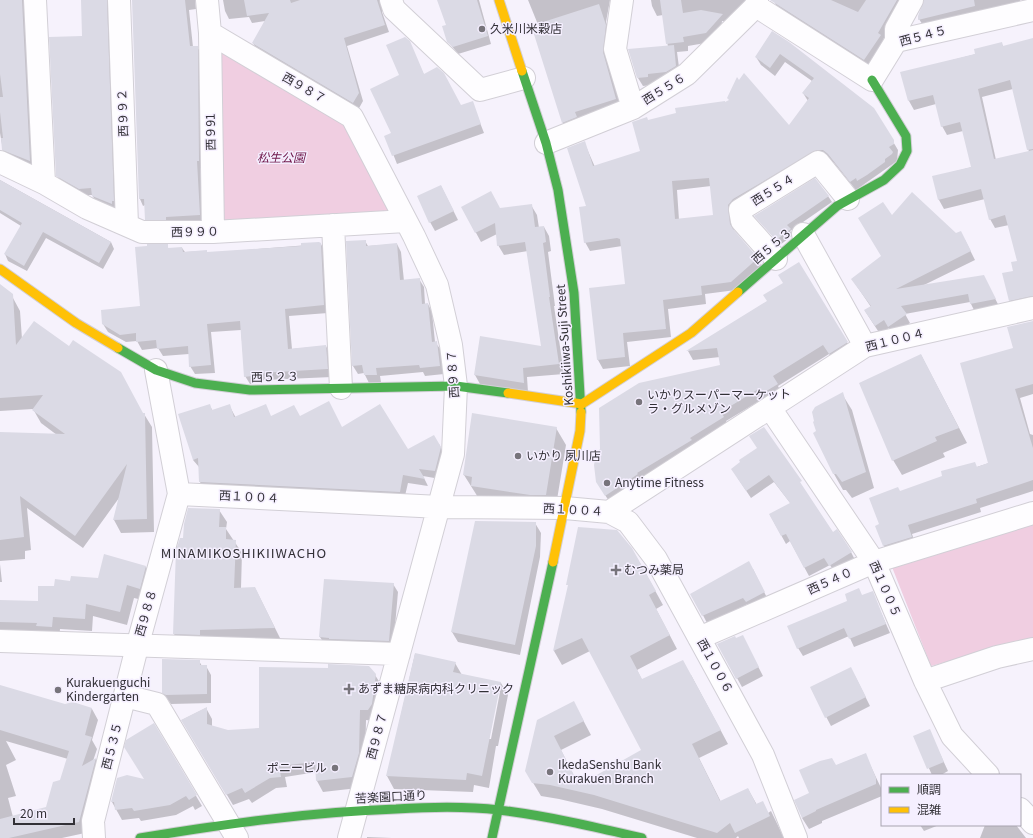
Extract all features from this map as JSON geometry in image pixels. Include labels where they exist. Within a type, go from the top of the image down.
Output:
[{"type":"street","points":[[35,0],[44,184]]},
{"type":"street","name":"西９９２","points":[[119,0],[127,225]]},
{"type":"street","points":[[207,0],[210,33]]},
{"type":"street","points":[[391,0],[394,8],[480,90],[524,78]]},
{"type":"street","name":"Koshikiiwa-Suji Street","points":[[492,838],[565,508],[580,431],[582,404],[577,320],[565,227],[558,190],[546,143],[499,0]]},
{"type":"street","points":[[622,0],[615,49],[633,108]]},
{"type":"street","points":[[896,41],[896,29],[912,0]]},
{"type":"street","points":[[756,3],[872,80]]},
{"type":"street","name":"西５５６","points":[[546,143],[633,108],[687,74],[756,3]]},
{"type":"street","name":"西５４５","points":[[872,80],[896,41],[1033,10]]},
{"type":"street","name":"西９８７","points":[[210,33],[352,117],[406,221],[437,285],[451,345],[456,386],[453,454],[358,810],[349,838]]},
{"type":"street","name":"西９91","points":[[210,33],[213,232]]},
{"type":"street","name":"西５５３","points":[[582,404],[691,333],[837,206],[884,180],[900,166],[908,151],[906,136],[872,80]]},
{"type":"street","name":"西９９０","points":[[0,162],[87,208],[142,232],[213,232],[406,221]]},
{"type":"street","name":"西５５４","points":[[776,259],[742,221],[740,210],[818,162],[848,199]]},
{"type":"street","points":[[333,225],[341,388]]},
{"type":"street","points":[[803,234],[865,346]]},
{"type":"street","name":"西５２３","points":[[0,269],[76,323],[156,370],[195,383],[250,390],[456,386],[582,404]]},
{"type":"street","name":"西１００４","points":[[179,494],[440,506],[565,508],[608,512],[865,346],[1033,308]]},
{"type":"street","name":"西９８８","points":[[156,370],[179,494],[137,646],[399,654]]},
{"type":"street","name":"西１００５","points":[[770,408],[874,562],[925,681],[952,736],[987,774]]},
{"type":"street","name":"西１００６","points":[[608,512],[628,522],[656,559],[763,756],[796,838]]},
{"type":"street","name":"西５４０","points":[[699,638],[874,562],[1033,513]]},
{"type":"street","points":[[0,641],[137,646]]},
{"type":"street","name":"西５３５","points":[[94,838],[93,821],[137,646]]},
{"type":"street","points":[[925,681],[997,657],[1033,649]]},
{"type":"street","points":[[125,696],[158,704],[233,830]]},
{"type":"street","name":"苦楽園口通り","points":[[140,838],[233,830],[358,810],[444,807],[498,810],[562,819],[642,838]]},
{"type":"street","points":[[1021,810],[1033,823]]},
{"type":"green space","name":"松生公園","points":[[214,40],[349,120],[397,216],[215,230]]},
{"type":"green space","points":[[1033,523],[1033,638],[931,666],[892,567]]},
{"type":"building","points":[[0,0],[22,0],[30,161],[2,150],[1,138],[3,138],[0,97],[3,97],[0,74]]},
{"type":"building","points":[[81,0],[107,0],[114,201],[112,201],[112,204],[92,196],[91,188],[79,189],[56,176],[49,37],[82,36]]},
{"type":"building","points":[[132,0],[185,0],[190,46],[198,46],[199,161],[197,161],[200,215],[166,217],[166,220],[145,220],[144,199],[139,199]]},
{"type":"building","points":[[244,0],[290,0],[291,3],[300,0],[377,0],[385,25],[344,38],[359,93],[353,103],[252,43],[269,13],[247,16]]},
{"type":"building","points":[[437,0],[477,0],[488,36],[453,47],[447,42],[442,26],[446,25]]},
{"type":"building","points":[[660,0],[681,0],[683,13],[701,10],[723,14],[706,33],[683,37],[684,42],[666,44]]},
{"type":"building","points":[[770,0],[831,0],[858,12],[866,0],[897,0],[878,33],[881,35],[864,60]]},
{"type":"building","points":[[924,0],[974,0],[975,6],[918,20]]},
{"type":"building","points":[[599,4],[606,25],[603,52],[616,99],[575,112],[577,117],[562,123],[532,28],[538,26],[537,24]]},
{"type":"building","points":[[772,31],[789,42],[874,108],[894,140],[894,144],[889,147],[893,152],[892,154],[885,159],[885,162],[867,175],[857,181],[856,178],[850,182],[828,154],[823,150],[817,150],[733,199],[728,205],[730,224],[758,258],[731,282],[701,286],[702,295],[663,300],[666,329],[623,333],[625,357],[597,360],[589,288],[625,284],[620,239],[617,238],[584,243],[579,207],[586,206],[567,148],[585,141],[593,166],[640,151],[632,122],[647,117],[648,120],[676,113],[675,108],[725,102],[729,100],[727,98],[737,77],[739,80],[744,73],[789,125],[809,98],[802,93],[814,78],[780,54],[770,68],[755,57]],"holes":[[[709,178],[713,215],[675,219],[672,181]]]},
{"type":"building","points":[[405,37],[410,41],[424,74],[437,67],[444,73],[461,105],[473,101],[481,124],[392,156],[384,136],[391,133],[370,89],[399,75],[386,45]]},
{"type":"building","points":[[1033,38],[1033,149],[1027,150],[1010,80],[978,89],[994,159],[1033,150],[1033,296],[1009,301],[1002,273],[1013,271],[1011,262],[1017,261],[1005,215],[989,220],[981,189],[938,200],[932,176],[971,167],[960,122],[941,127],[933,95],[908,101],[900,72],[975,54],[974,49],[1002,42],[1003,46]]},
{"type":"building","points":[[674,45],[676,66],[666,72],[648,74],[648,77],[637,78],[628,49]]},
{"type":"building","points":[[815,178],[829,196],[787,225],[791,229],[776,240],[754,216]]},
{"type":"building","points":[[0,180],[111,242],[99,263],[43,232],[24,266],[4,254],[22,223],[0,210]]},
{"type":"building","points":[[441,185],[454,211],[429,223],[417,196]]},
{"type":"building","points":[[491,191],[500,208],[532,204],[535,227],[544,226],[546,242],[543,243],[559,364],[523,368],[524,383],[474,375],[480,336],[541,346],[525,242],[497,246],[495,223],[475,233],[461,207]]},
{"type":"building","points":[[912,192],[956,233],[961,231],[971,251],[896,289],[984,275],[996,299],[970,304],[968,294],[901,306],[907,314],[888,327],[884,320],[875,326],[864,310],[871,306],[851,279],[881,256],[858,218],[883,202],[892,215]]},
{"type":"building","points":[[366,240],[366,246],[397,243],[400,280],[420,278],[422,304],[428,303],[432,342],[437,341],[440,366],[420,368],[419,365],[376,368],[377,375],[364,375],[362,365],[352,366],[346,241]]},
{"type":"building","points":[[301,243],[321,243],[324,305],[285,309],[288,349],[326,345],[328,369],[260,373],[260,375],[244,377],[240,321],[207,324],[211,365],[189,367],[188,346],[157,349],[156,340],[136,342],[136,333],[120,335],[102,324],[101,310],[140,306],[135,247],[147,246],[147,244],[168,244],[168,248],[182,247],[183,252],[207,250],[207,252],[301,246]]},
{"type":"building","points":[[799,262],[848,342],[829,354],[823,345],[773,376],[778,384],[763,393],[760,388],[721,412],[724,417],[690,438],[692,440],[637,473],[638,474],[605,496],[596,482],[594,465],[596,454],[600,449],[599,408],[639,383],[720,365],[717,348],[686,351],[767,301],[763,295],[783,283],[778,275]]},
{"type":"building","points":[[0,284],[13,294],[16,345],[34,321],[69,346],[73,340],[121,372],[143,413],[145,413],[147,519],[113,520],[127,464],[75,536],[20,496],[24,537],[0,540],[0,432],[65,434],[32,410],[43,395],[0,398]]},
{"type":"building","points":[[1033,321],[1033,384],[1015,389],[1033,448],[1033,480],[976,499],[977,503],[908,525],[912,537],[883,546],[875,526],[879,524],[869,498],[898,487],[900,491],[942,476],[941,471],[975,462],[977,467],[988,463],[960,363],[1013,348],[1007,327]]},
{"type":"building","points":[[921,354],[959,428],[935,437],[937,441],[892,461],[859,383]]},
{"type":"building","points":[[843,392],[866,472],[842,482],[836,474],[833,474],[813,433],[816,431],[812,412],[815,407]]},
{"type":"building","points":[[329,401],[342,427],[380,404],[408,449],[434,435],[441,447],[435,471],[419,469],[425,479],[403,475],[400,492],[199,482],[198,458],[193,460],[178,414],[210,404],[212,410],[230,404],[234,417],[266,404],[271,416],[294,405],[300,416]]},
{"type":"building","points":[[472,413],[557,427],[546,495],[530,495],[471,486],[472,477],[463,475]]},
{"type":"building","points":[[764,427],[802,481],[800,482],[833,532],[837,529],[852,552],[829,566],[824,558],[804,568],[786,534],[781,536],[769,514],[790,503],[769,475],[746,491],[731,469],[740,462],[739,460],[757,448],[749,436]]},
{"type":"building","points":[[188,508],[220,509],[219,527],[226,527],[226,539],[236,540],[234,588],[255,587],[275,628],[200,630],[200,635],[173,634],[176,550],[180,538],[183,538],[184,524]]},
{"type":"building","points":[[475,521],[536,522],[536,546],[515,645],[451,632]]},
{"type":"building","points":[[578,527],[617,530],[632,548],[656,591],[649,595],[670,635],[630,656],[642,679],[683,660],[721,730],[692,744],[720,801],[748,788],[756,804],[763,801],[770,816],[735,833],[730,823],[717,833],[594,795],[550,785],[532,783],[525,771],[537,720],[574,701],[584,721],[554,736],[579,785],[641,750],[582,638],[553,651],[568,585],[566,585]]},
{"type":"building","points":[[104,554],[146,566],[140,589],[127,585],[120,612],[86,604],[85,619],[53,617],[52,627],[36,626],[37,623],[0,622],[0,600],[38,601],[38,586],[54,586],[55,579],[70,581],[71,576],[98,578]]},
{"type":"building","points":[[749,561],[765,592],[746,602],[743,598],[702,616],[690,594]]},
{"type":"building","points":[[324,579],[394,583],[389,641],[329,639],[319,637]]},
{"type":"building","points":[[859,588],[862,595],[873,591],[886,624],[849,639],[844,628],[797,649],[787,626],[847,601],[845,594]]},
{"type":"building","points":[[743,635],[759,667],[736,679],[717,644],[735,636],[736,638]]},
{"type":"building","points":[[415,653],[456,662],[453,672],[501,682],[482,776],[467,773],[466,780],[386,776]]},
{"type":"building","points":[[162,659],[200,660],[200,665],[207,665],[207,694],[166,695],[162,693]]},
{"type":"building","points":[[328,664],[369,666],[376,674],[372,704],[368,710],[360,710],[359,753],[352,777],[316,781],[315,762],[279,766],[281,777],[270,778],[245,793],[242,788],[226,795],[181,720],[207,707],[207,724],[228,730],[259,728],[259,667],[328,668]]},
{"type":"building","points":[[851,667],[866,697],[825,718],[810,687]]},
{"type":"building","points":[[0,685],[65,704],[73,702],[92,708],[85,735],[92,737],[82,766],[96,758],[79,822],[9,838],[0,838],[0,819],[46,807],[53,782],[60,780],[69,751],[0,730]]},
{"type":"building","points":[[154,723],[197,795],[189,800],[186,796],[170,805],[134,811],[132,808],[115,810],[114,802],[111,802],[117,778],[127,775],[144,779],[124,747],[126,740]]},
{"type":"building","points":[[930,729],[944,762],[927,769],[913,736]]},
{"type":"building","points":[[866,753],[876,778],[876,784],[816,810],[802,818],[794,800],[809,793],[799,770],[820,761],[832,758],[836,765]]},
{"type":"traffic: fast","points":[[522,71],[546,143],[558,190],[574,293],[581,412]]},
{"type":"traffic: fast","points":[[738,292],[837,206],[884,180],[900,165],[907,151],[906,136],[872,80]]},
{"type":"traffic: fast","points":[[118,348],[156,370],[195,383],[250,390],[456,386],[508,393]]},
{"type":"traffic: fast","points":[[492,838],[553,562]]},
{"type":"traffic: fast","points":[[140,838],[236,823],[300,816],[448,807],[517,812],[571,822],[642,838]]},
{"type":"traffic: slow","points":[[499,0],[522,71]]},
{"type":"traffic: slow","points":[[0,269],[76,323],[118,348]]},
{"type":"traffic: slow","points":[[508,393],[582,404],[691,333],[738,292]]},
{"type":"traffic: slow","points":[[553,562],[580,431],[581,412]]},
{"type":"place","name":"久米川米穀店","points":[[482,29]]},
{"type":"place","name":"いかりスーパーマーケット ラ・グルメゾン","points":[[639,402]]},
{"type":"place","name":"いかり 夙川店","points":[[518,456]]},
{"type":"place","name":"Anytime Fitness","points":[[607,483]]},
{"type":"place","name":"むつみ薬局","points":[[616,570]]},
{"type":"place","name":"あずま糖尿病内科クリニック","points":[[349,689]]},
{"type":"place","name":"Kurakuenguchi Kindergarten","points":[[58,690]]},
{"type":"place","name":"ポニービル","points":[[335,768]]},
{"type":"place","name":"IkedaSenshu Bank Kurakuen Branch","points":[[550,772]]},
{"type":"district","name":"MINAMIKOSHIKIIWACHO","points":[[244,553]]}]
